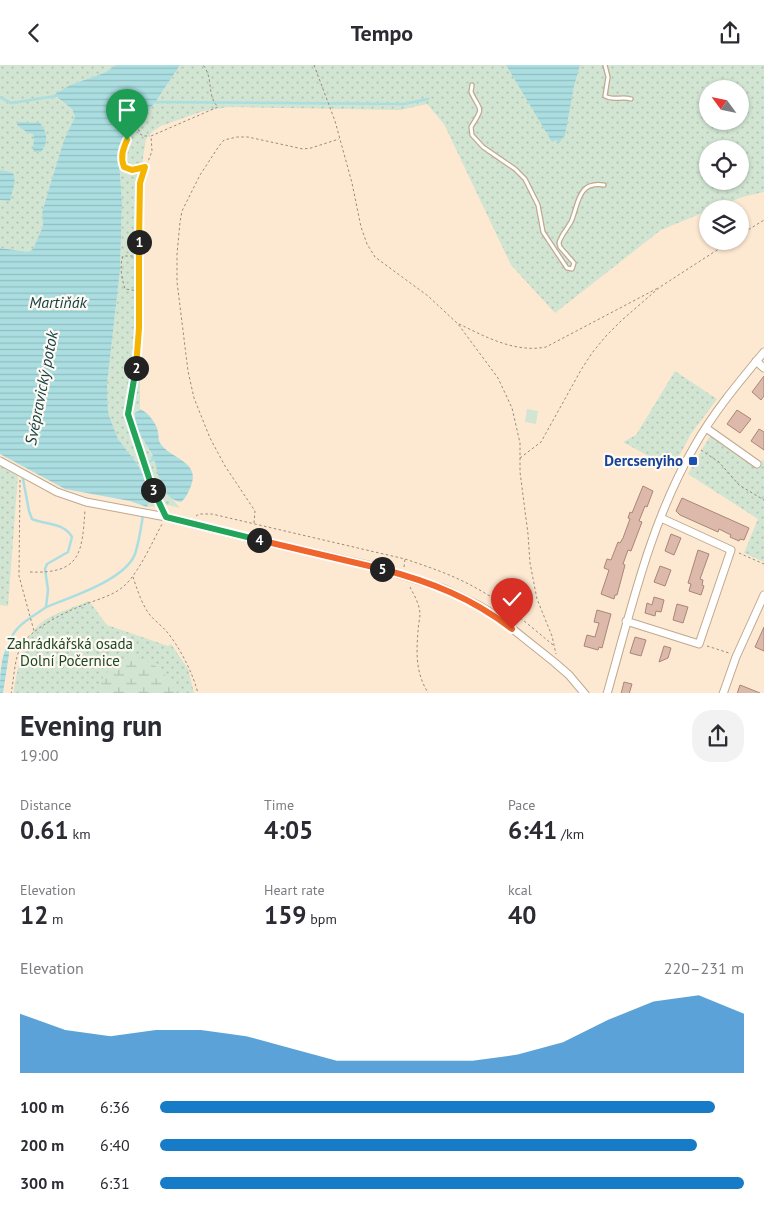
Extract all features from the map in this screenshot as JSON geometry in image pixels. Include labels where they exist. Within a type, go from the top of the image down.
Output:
[{"type":"street","points":[[607,693],[626,621],[661,518],[675,484],[694,446],[706,428],[764,352]]},
{"type":"street","points":[[756,361],[764,367]]},
{"type":"street","points":[[706,428],[756,463]]},
{"type":"street","points":[[0,461],[57,492],[86,502],[166,517],[403,575],[445,589],[480,606],[512,629],[569,675],[585,693]]},
{"type":"street","points":[[626,621],[699,644],[731,550],[661,518]]},
{"type":"street","points":[[723,693],[736,657],[764,595]]},
{"type":"lane","points":[[605,65],[608,77],[605,96],[612,99],[624,97],[631,99]]},
{"type":"lane","points":[[472,85],[471,92],[480,110],[471,127],[472,135],[487,151],[515,169],[526,179],[538,205],[543,232],[567,268],[572,269],[574,263],[560,247],[559,243],[571,221],[578,197],[592,186],[604,185]]},
{"type":"path","points":[[145,167],[132,170],[124,167],[122,159],[123,149],[135,129],[139,130],[140,134],[144,136],[151,136],[218,107],[214,103],[209,88],[210,77],[208,70],[203,65]]},
{"type":"path","points":[[314,65],[340,139],[361,227],[367,244],[375,257],[428,296],[458,324],[505,389],[516,421],[520,443],[520,472],[530,563],[537,599],[555,646],[554,662]]},
{"type":"path","points":[[12,693],[21,646],[34,633],[51,621],[124,587],[133,576],[166,517],[153,490],[128,414],[135,382],[139,328],[140,183],[152,151],[151,136]]},
{"type":"path","points":[[254,523],[255,511],[225,466],[210,438],[194,398],[188,371],[177,282],[176,254],[182,211],[200,175],[219,145],[224,141],[237,137],[248,137],[303,149],[340,139]]},
{"type":"path","points":[[749,229],[764,220]]},
{"type":"path","points":[[458,324],[500,343],[520,348],[537,349],[546,347],[660,287],[717,250]]},
{"type":"path","points":[[139,254],[123,256],[122,259],[122,279],[125,289],[139,291]]},
{"type":"path","points":[[520,458],[541,442],[557,411],[592,353],[622,320],[660,287]]},
{"type":"path","points":[[694,446],[713,457],[739,485],[764,500]]},
{"type":"path","points":[[21,472],[19,488],[19,576],[34,633]]},
{"type":"path","points":[[30,572],[50,572],[71,563],[78,556],[83,543],[86,502]]},
{"type":"path","points":[[731,550],[764,564]]},
{"type":"path","points":[[405,559],[403,575],[418,602],[420,617],[417,641],[418,668],[420,679],[429,693]]},
{"type":"path","points":[[133,576],[136,588],[149,614],[167,633],[179,651],[198,693]]},
{"type":"path","points":[[699,644],[736,657]]},
{"type":"green space","points":[[0,65],[116,65],[104,73],[70,85],[54,96],[72,109],[75,117],[64,140],[50,185],[42,213],[43,226],[33,249],[29,252],[0,248]]},
{"type":"green space","points":[[180,65],[764,65],[764,192],[735,200],[699,200],[699,214],[661,230],[555,313],[511,265],[444,124],[427,104],[400,110],[228,107],[203,111],[161,126],[153,131],[146,139],[139,216],[143,311],[140,357],[140,409],[137,410],[136,427],[153,457],[151,458],[155,462],[165,490],[180,508],[168,505],[147,507],[150,489],[138,465],[118,439],[108,413],[107,384],[120,270],[122,202],[119,160],[126,140],[156,101]]},
{"type":"green space","points":[[675,371],[717,399],[691,434],[672,469],[623,442],[636,435]]},
{"type":"green space","points":[[527,409],[538,411],[536,424],[525,422]]},
{"type":"green space","points":[[710,436],[756,468],[762,460],[764,461],[764,562],[744,553],[758,519],[688,474]]},
{"type":"green space","points":[[0,465],[18,475],[8,606],[0,605]]},
{"type":"green space","name":"Zahrádkářská osada Dolní Počernice","points":[[89,601],[107,625],[168,646],[171,644],[188,669],[194,693],[13,693],[20,660],[28,639],[42,622]]},
{"type":"green space","points":[[129,654],[145,660],[158,668],[168,678],[176,693],[97,693],[104,675]]},
{"type":"water","name":"Martiňák","points":[[116,65],[180,65],[156,101],[126,140],[119,160],[122,202],[120,270],[107,384],[108,413],[118,439],[138,465],[151,489],[147,507],[130,501],[65,489],[0,454],[0,248],[29,252],[33,249],[43,226],[42,213],[50,185],[64,140],[75,117],[72,109],[54,95],[70,85],[104,73]]},
{"type":"water","points":[[506,65],[580,65],[565,135],[559,143],[556,140],[552,142]]},
{"type":"water","points":[[19,122],[40,123],[46,133],[45,145],[41,152],[34,152],[33,134],[28,133],[17,125]]},
{"type":"water","points":[[1,170],[13,173],[14,176],[10,201],[0,200]]},
{"type":"water","points":[[140,409],[149,415],[154,422],[160,443],[170,453],[183,461],[192,471],[191,486],[186,497],[181,502],[170,497],[163,487],[155,462],[151,458],[153,456],[141,436],[135,419],[135,413]]},
{"type":"water","points":[[9,642],[3,693],[0,693],[2,660]]},
{"type":"building","points":[[764,376],[764,396],[761,400],[752,392]]},
{"type":"building","points":[[737,410],[751,419],[740,433],[727,424]]},
{"type":"building","points":[[759,429],[764,432],[764,450],[751,441]]},
{"type":"building","points":[[643,486],[653,491],[639,521],[642,522],[631,551],[628,550],[623,564],[625,565],[617,595],[615,595],[614,599],[601,594],[609,570],[604,568],[607,559],[611,560],[618,542],[620,543],[623,538],[630,519],[628,518],[630,512],[632,513]]},
{"type":"building","points":[[682,498],[749,528],[744,540],[740,539],[739,541],[719,529],[718,532],[680,515],[676,511]]},
{"type":"building","points":[[671,534],[681,538],[674,555],[665,551]]},
{"type":"building","points":[[698,550],[709,554],[700,579],[703,580],[702,585],[704,586],[701,595],[689,591],[691,584],[688,583]]},
{"type":"building","points":[[660,566],[671,570],[665,586],[654,582]]},
{"type":"building","points":[[654,597],[664,600],[661,612],[656,611],[655,616],[645,613],[647,603],[652,605]]},
{"type":"building","points":[[677,604],[688,607],[683,623],[673,620]]},
{"type":"building","points":[[597,610],[611,614],[602,648],[599,647],[598,650],[584,646],[587,635],[595,637],[599,623],[594,622]]},
{"type":"building","points":[[764,627],[764,651],[755,647]]},
{"type":"building","points":[[635,637],[646,640],[641,656],[630,653]]},
{"type":"building","points":[[664,646],[671,648],[668,658],[659,662]]},
{"type":"building","points":[[624,682],[632,684],[629,693],[621,693]]},
{"type":"building","points":[[740,685],[760,693],[737,693]]},
{"type":"waterway","points":[[0,97],[11,103],[56,96]]},
{"type":"waterway","points":[[153,102],[404,104],[428,99]]},
{"type":"waterway","points":[[140,469],[152,460]]},
{"type":"waterway","name":"Svépravický potok","points":[[9,645],[14,632],[46,607],[48,590],[45,569],[47,564],[68,552],[72,537],[59,526],[32,519],[23,479]]},
{"type":"waterway","points":[[46,607],[96,587],[120,572],[135,554],[143,515]]},
{"type":"place","name":"Dercsenyiho","points":[[693,461]]},
{"type":"route","points":[[127,140],[123,149],[122,162],[124,167],[132,170],[145,167],[140,183],[139,328],[135,382],[128,414],[153,490],[166,517],[376,567],[426,582],[480,606],[512,629]]}]
